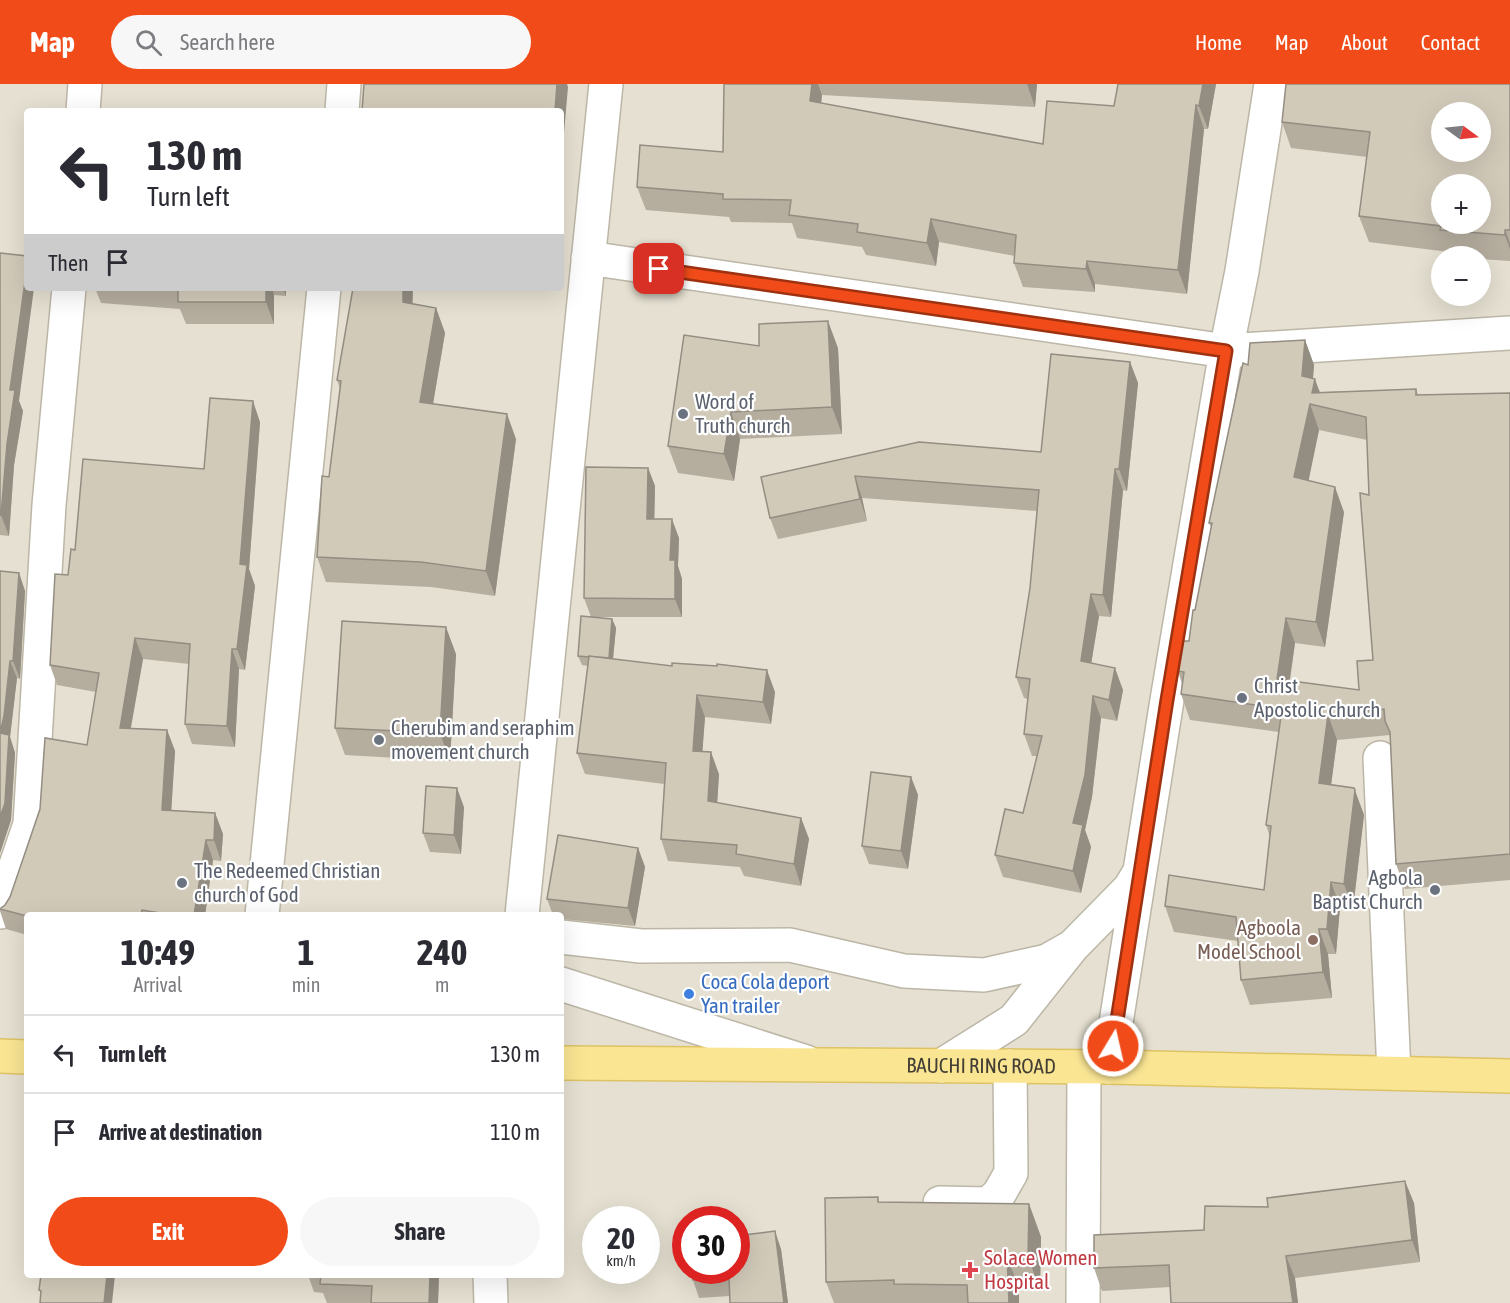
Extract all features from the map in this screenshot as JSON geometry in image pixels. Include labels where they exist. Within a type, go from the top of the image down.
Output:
[{"type":"main road","points":[[0,1056],[24,1057]]},
{"type":"main road","name":"BAUCHI RING ROAD","points":[[564,1063],[1097,1067],[1510,1076]]},
{"type":"street","points":[[83,108],[85,84]]},
{"type":"street","points":[[342,108],[344,84]]},
{"type":"street","points":[[522,912],[606,84]]},
{"type":"street","points":[[1083,1303],[1097,1067],[1140,871],[1226,351],[1242,271],[1271,84]]},
{"type":"street","points":[[588,258],[1226,351],[1510,333]]},
{"type":"street","points":[[0,912],[30,824],[49,505],[69,291]]},
{"type":"street","points":[[262,912],[324,291]]},
{"type":"street","points":[[1380,758],[1395,1073]]},
{"type":"street","points":[[941,1066],[1014,1020],[1072,947],[1130,888],[1140,871]]},
{"type":"street","points":[[564,937],[642,946],[790,945],[903,971],[984,975],[1047,961],[1072,947]]},
{"type":"street","points":[[564,985],[817,1065]]},
{"type":"street","points":[[940,1203],[988,1204],[999,1194],[1011,1173],[1010,1066]]},
{"type":"street","points":[[490,1278],[491,1303]]},
{"type":"shaded area","points":[[0,84],[1510,84],[1510,1303],[0,1303]]},
{"type":"building","points":[[364,84],[557,84],[555,108],[362,108]]},
{"type":"building","points":[[724,84],[812,84],[810,101],[1043,144],[1047,101],[1114,106],[1118,84],[1203,84],[1199,106],[1196,105],[1178,270],[1087,261],[1086,269],[1014,263],[1016,235],[931,219],[927,243],[857,232],[858,224],[789,215],[791,200],[723,199],[723,194],[637,187],[640,145],[723,152]]},
{"type":"building","points":[[1286,84],[1510,84],[1510,230],[1505,230],[1505,235],[1491,234],[1491,174],[1431,174],[1431,225],[1359,216],[1370,132],[1282,122]]},
{"type":"building","points":[[0,253],[24,256],[24,289],[10,390],[15,390],[0,515]]},
{"type":"building","points":[[178,291],[266,291],[266,302],[178,302]]},
{"type":"building","points":[[352,291],[403,291],[403,302],[436,308],[420,402],[507,414],[486,571],[421,562],[317,557],[322,476],[329,477],[341,381],[337,380]]},
{"type":"building","points":[[828,321],[832,407],[731,412],[724,454],[668,446],[684,335],[759,346],[759,324]]},
{"type":"building","points":[[1305,340],[1302,376],[1315,379],[1312,393],[1416,389],[1416,395],[1510,393],[1510,854],[1396,864],[1390,732],[1385,721],[1384,709],[1328,715],[1319,783],[1355,790],[1344,884],[1331,882],[1327,929],[1319,929],[1323,972],[1241,980],[1236,917],[1165,906],[1169,875],[1264,890],[1271,826],[1266,825],[1282,709],[1181,694],[1184,672],[1178,671],[1183,641],[1189,641],[1193,610],[1195,610],[1212,523],[1209,523],[1243,363],[1248,365],[1250,343]],"holes":[[[1310,404],[1366,417],[1369,495],[1360,493],[1373,660],[1357,661],[1359,690],[1277,679],[1286,618],[1316,622],[1335,487],[1294,477]]]},
{"type":"building","points":[[1051,354],[1130,362],[1119,469],[1115,469],[1103,595],[1091,594],[1081,661],[1115,668],[1109,700],[1093,696],[1085,775],[1073,823],[1083,825],[1073,871],[995,855],[1005,809],[1023,813],[1042,736],[1024,734],[1030,679],[1016,677],[1030,588],[1039,490],[855,476],[860,499],[770,518],[761,477],[919,442],[1041,452]]},
{"type":"building","points":[[210,398],[253,401],[240,564],[247,565],[237,649],[232,649],[227,726],[185,724],[190,644],[135,638],[120,728],[167,730],[162,810],[215,813],[214,840],[206,840],[194,912],[142,910],[142,912],[24,912],[24,915],[0,909],[10,897],[40,809],[45,738],[87,745],[99,673],[50,665],[55,574],[68,575],[71,549],[75,550],[83,459],[204,469]]},
{"type":"building","points":[[586,467],[648,468],[647,519],[672,519],[670,560],[675,560],[675,599],[584,598]]},
{"type":"building","points":[[0,571],[19,573],[13,661],[10,661],[0,733]]},
{"type":"building","points":[[581,616],[612,619],[609,658],[578,656]]},
{"type":"building","points":[[342,621],[446,627],[440,733],[335,728]]},
{"type":"building","points":[[589,656],[672,666],[672,663],[717,666],[717,664],[767,670],[763,702],[697,695],[693,751],[711,752],[708,801],[801,818],[794,864],[736,854],[737,845],[661,839],[666,763],[577,753]]},
{"type":"building","points":[[0,733],[9,735],[5,803],[0,817]]},
{"type":"building","points":[[871,772],[911,777],[901,851],[862,846]]},
{"type":"building","points":[[426,786],[457,788],[454,835],[423,833]]},
{"type":"building","points":[[558,835],[638,848],[628,908],[547,899]]},
{"type":"building","points":[[1405,1181],[1412,1240],[1286,1256],[1293,1303],[1171,1303],[1169,1265],[1094,1268],[1094,1235],[1204,1230],[1205,1206],[1268,1207],[1267,1198]]},
{"type":"building","points":[[878,1197],[878,1202],[1029,1204],[1028,1257],[1007,1256],[1009,1303],[968,1303],[967,1285],[894,1284],[894,1280],[826,1282],[825,1198]]},
{"type":"building","points":[[775,1231],[784,1303],[730,1303],[729,1284],[750,1284],[750,1234]]},
{"type":"building","points":[[41,1278],[107,1278],[104,1303],[40,1303],[41,1291],[39,1290]]},
{"type":"building","points":[[321,1278],[430,1278],[429,1303],[371,1303],[372,1286],[320,1284]]},
{"type":"place","name":"Word of Truth church","points":[[683,414]]},
{"type":"place","name":"Christ Apostolic church","points":[[1242,698]]},
{"type":"place","name":"Cherubim and seraphim movement church","points":[[379,740]]},
{"type":"place","name":"The Redeemed Christian church of God","points":[[182,883]]},
{"type":"place","name":"Agbola Baptist Church","points":[[1435,890]]},
{"type":"place","name":"Agboola Model School","points":[[1313,940]]},
{"type":"place","name":"Coca Cola deport Yan trailer","points":[[689,994]]},
{"type":"place","name":"Solace Women Hospital","points":[[970,1270]]},
{"type":"route","points":[[659,269],[1226,351],[1167,700],[1113,1046]]}]
